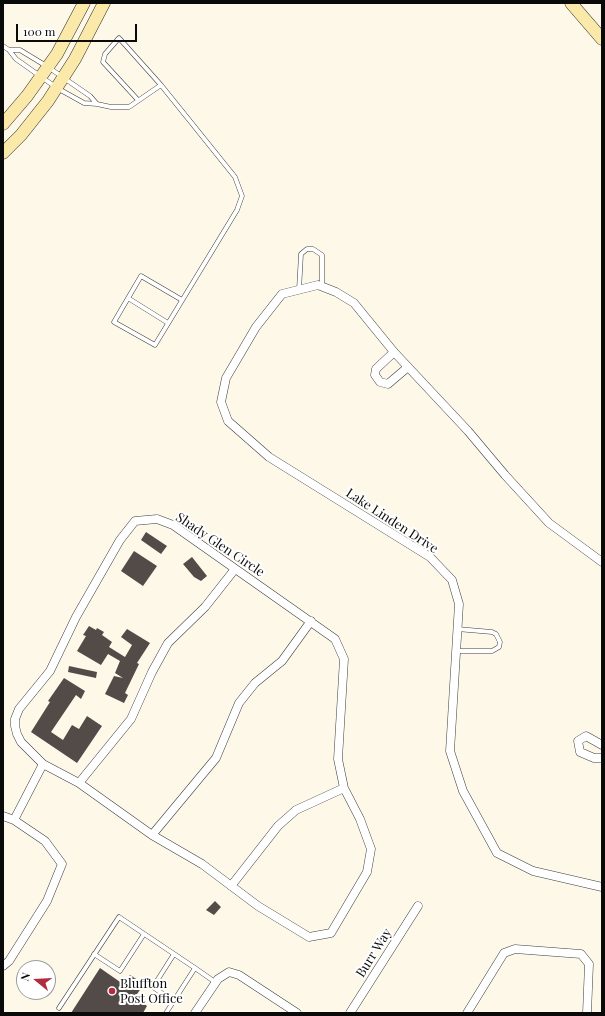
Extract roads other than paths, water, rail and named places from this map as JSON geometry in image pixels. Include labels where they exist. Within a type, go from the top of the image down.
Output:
[{"type":"main road","points":[[3,124],[27,96],[57,54],[84,3]]},
{"type":"main road","points":[[3,153],[25,129],[57,88],[75,59],[104,3]]},
{"type":"main road","points":[[571,3],[602,39]]},
{"type":"street","name":"Lake Linden Drive","points":[[602,562],[549,523],[505,475],[468,431],[394,352],[354,303],[336,292],[318,285],[282,294],[256,327],[226,378],[221,402],[228,421],[270,458],[430,557],[452,580],[459,604],[450,751],[463,791],[498,853],[533,871],[602,887]]},
{"type":"street","points":[[394,352],[376,369],[375,376],[380,382],[388,384],[408,367]]},
{"type":"street","name":"Shady Glen Circle","points":[[157,519],[173,525],[235,569],[335,639],[344,659],[338,759],[344,788],[360,819],[371,849],[367,872],[331,933],[309,937],[258,906],[202,864],[152,835],[79,783],[43,764],[21,742],[17,734],[15,719],[19,709],[50,671],[76,617],[120,540],[135,522],[157,519]]},
{"type":"street","points":[[79,783],[131,719],[152,672],[168,643],[205,607],[235,569]]},
{"type":"street","points":[[152,835],[216,758],[239,703],[255,683],[282,661],[311,621]]},
{"type":"street","points":[[602,745],[586,736],[578,741],[580,752],[594,758],[602,758]]},
{"type":"street","points":[[14,820],[43,764]]},
{"type":"street","points":[[231,886],[278,826],[296,810],[344,788]]},
{"type":"street","points":[[3,816],[14,820],[44,842],[62,864],[47,901],[9,961],[3,966]]},
{"type":"street","name":"Burr Way","points":[[350,1013],[418,906]]},
{"type":"street","points":[[467,1013],[504,953],[514,949],[581,954],[589,964],[587,1013]]},
{"type":"street","points":[[196,1013],[215,982],[229,972],[239,975],[297,1013]]},
{"type":"lane","points":[[138,100],[103,62],[105,54],[119,38],[162,85],[235,176],[242,196],[237,210],[155,345],[114,322],[141,276],[182,300]]},
{"type":"lane","points":[[3,46],[9,50],[16,59],[63,78],[90,96],[97,104]]},
{"type":"lane","points":[[9,50],[20,50],[45,71],[57,88],[84,103],[111,107],[129,107],[162,85]]},
{"type":"lane","points":[[299,290],[301,254],[307,249],[313,249],[322,255],[322,287]]},
{"type":"lane","points":[[128,298],[168,323]]},
{"type":"lane","points":[[456,651],[492,651],[499,647],[500,642],[496,634],[492,632],[457,629]]},
{"type":"lane","points":[[59,1008],[118,917],[215,982]]},
{"type":"lane","points":[[94,954],[120,971],[144,934]]},
{"type":"lane","points":[[173,1001],[153,988],[174,954]]},
{"type":"lane","points":[[166,1013],[195,968]]},
{"type":"place","name":"Bluffton Post Office","points":[[112,991]]}]
